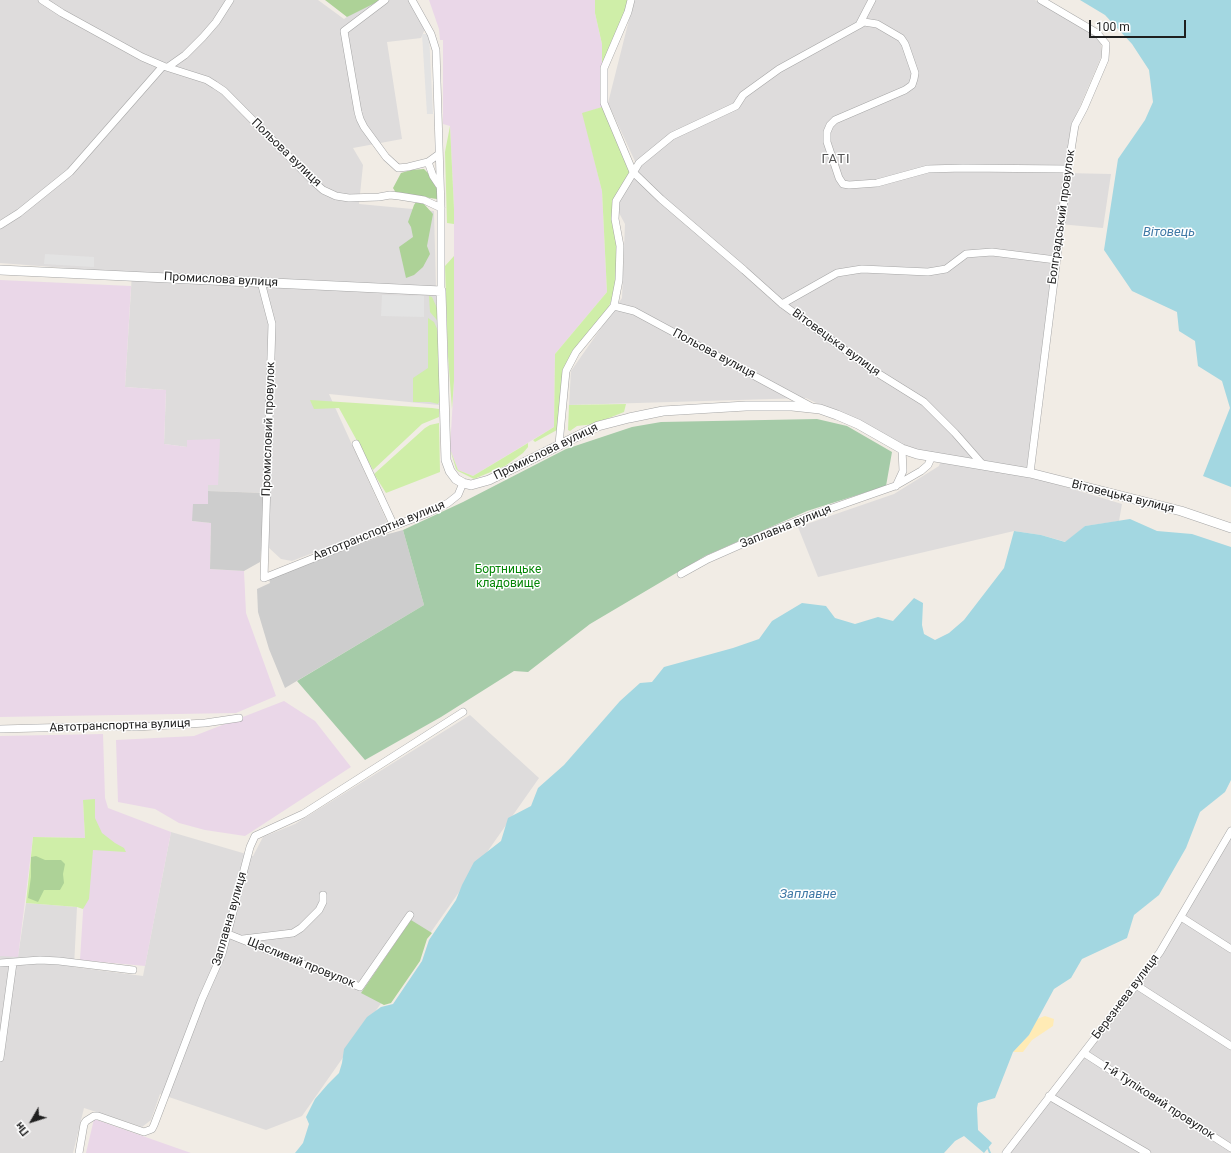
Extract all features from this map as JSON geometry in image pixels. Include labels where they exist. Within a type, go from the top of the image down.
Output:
[{"type":"street","name":"Польова вулиця","points":[[42,0],[62,13],[142,56],[165,66],[207,80],[224,91],[312,181],[323,190],[336,196],[349,198],[394,196],[424,200],[440,208]]},
{"type":"street","points":[[0,225],[70,172],[165,66],[185,55],[203,38],[216,22],[230,0]]},
{"type":"street","points":[[385,0],[344,30],[358,112],[364,127],[386,157],[398,168],[428,162],[439,154]]},
{"type":"street","points":[[412,0],[431,34],[436,50],[446,460],[450,471],[463,483]]},
{"type":"street","name":"Вітовецька вулиця","points":[[631,0],[628,12],[604,68],[604,103],[633,172],[661,200],[782,304],[871,369],[924,402],[955,433],[983,465],[1030,473],[1181,511],[1231,528]]},
{"type":"street","points":[[859,25],[872,0]]},
{"type":"street","name":"Болградський провулок","points":[[1030,473],[1056,260],[1075,125],[1105,59],[1106,44],[1097,33],[1042,0]]},
{"type":"street","points":[[559,444],[566,371],[576,352],[614,306],[619,280],[620,246],[615,219],[616,201],[639,163],[672,136],[736,106],[743,95],[779,69],[864,22],[877,24],[901,38],[905,44],[914,73],[914,79],[912,85],[905,90],[835,120],[830,124],[827,132],[827,142],[839,178],[843,184],[877,183],[928,170],[963,168],[1068,169]]},
{"type":"street","points":[[428,162],[433,176],[440,185]]},
{"type":"street","points":[[782,304],[837,273],[862,269],[928,272],[946,269],[966,254],[992,252],[1056,260]]},
{"type":"street","name":"Промислова вулиця","points":[[0,270],[441,291]]},
{"type":"street","name":"Промисловий провулок","points":[[262,282],[272,324],[264,578]]},
{"type":"street","name":"Польова вулиця","points":[[614,306],[634,311],[812,407]]},
{"type":"street","name":"Промислова вулиця","points":[[463,483],[471,485],[489,480],[598,426],[663,411],[746,406],[812,407],[858,424],[902,449],[917,454],[983,465]]},
{"type":"street","points":[[356,444],[394,526]]},
{"type":"street","points":[[895,486],[903,471],[902,449]]},
{"type":"street","name":"Заплавна вулиця","points":[[681,574],[708,559],[767,533],[815,514],[895,486],[921,471],[928,465],[932,456]]},
{"type":"street","name":"Автотранспортна вулиця","points":[[264,578],[428,513],[448,503],[458,495],[463,483]]},
{"type":"street","name":"Заплавна вулиця","points":[[79,1153],[84,1124],[94,1116],[98,1116],[144,1132],[152,1129],[202,999],[216,968],[228,934],[250,847],[256,836],[285,821],[303,814],[463,712]]},
{"type":"street","name":"Автотранспортна вулиця","points":[[0,729],[144,726],[205,723],[239,718]]},
{"type":"street","name":"Березнева вулиця","points":[[1006,1153],[1136,986],[1160,952],[1231,831]]},
{"type":"street","points":[[241,939],[293,933],[301,928],[319,910],[323,902],[323,895]]},
{"type":"street","name":"Щасливий провулок","points":[[228,934],[360,987],[410,915]]},
{"type":"street","points":[[1181,917],[1231,949]]},
{"type":"street","points":[[0,963],[59,960],[133,970]]},
{"type":"street","points":[[0,1058],[14,963]]},
{"type":"street","points":[[1136,986],[1231,1046]]},
{"type":"street","name":"1-й Тупіковий провулок","points":[[1084,1053],[1231,1148]]},
{"type":"street","points":[[1049,1096],[1147,1153]]},
{"type":"shaded area","points":[[0,0],[318,0],[344,19],[371,0],[410,0],[425,29],[421,38],[387,42],[402,139],[353,148],[363,165],[359,204],[434,211],[439,405],[329,394],[388,524],[292,561],[281,559],[268,547],[269,493],[208,491],[208,485],[218,485],[187,440],[187,447],[164,444],[166,390],[125,387],[132,273],[0,263]]},
{"type":"shaded area","points":[[429,0],[595,0],[595,13],[602,44],[602,107],[583,114],[602,191],[607,292],[555,354],[554,427],[473,476],[458,470],[450,449],[454,381],[454,209],[450,126],[443,124],[443,40],[440,40],[439,29]]},
{"type":"shaded area","points":[[634,0],[1035,0],[1093,34],[1101,44],[1102,55],[1071,127],[1064,173],[1111,174],[1103,228],[1059,224],[1026,475],[1122,504],[1119,521],[1085,526],[1066,542],[1041,535],[1014,531],[818,577],[798,527],[894,494],[939,466],[942,456],[903,446],[806,398],[569,405],[571,371],[622,298],[625,224],[618,211],[617,202],[639,170],[608,103]]},
{"type":"shaded area","points":[[422,34],[429,34],[433,114],[427,114]]},
{"type":"shaded area","points":[[45,254],[94,257],[94,267],[44,264]]},
{"type":"shaded area","points":[[0,280],[131,286],[125,387],[166,390],[164,444],[187,447],[187,440],[220,439],[218,485],[208,485],[208,504],[192,521],[211,523],[210,569],[244,571],[246,613],[276,696],[236,713],[0,717]]},
{"type":"shaded area","points":[[382,295],[424,296],[424,317],[381,316]]},
{"type":"shaded area","points":[[208,491],[265,493],[260,562],[244,571],[210,569],[211,523],[192,521],[193,504],[208,504]]},
{"type":"shaded area","points":[[403,530],[424,605],[285,688],[269,649],[258,612],[257,589],[270,583],[269,579],[381,536]]},
{"type":"shaded area","points":[[284,701],[315,721],[351,767],[245,836],[205,830],[179,823],[155,809],[118,802],[116,740],[194,736]]},
{"type":"shaded area","points":[[470,715],[539,778],[302,1116],[266,1130],[160,1094],[151,1120],[142,1127],[84,1108],[73,1153],[0,1153],[0,956],[18,956],[26,903],[77,907],[74,967],[143,976],[171,832],[253,856],[263,837],[295,824]]},
{"type":"shaded area","points":[[103,734],[105,798],[108,808],[171,832],[145,966],[80,960],[90,800],[83,800],[85,838],[33,837],[18,957],[0,956],[0,736]]},
{"type":"shaded area","points":[[1231,838],[1231,1153],[1010,1153],[1132,997],[1161,955]]},
{"type":"shaded area","points":[[94,1119],[191,1153],[86,1153]]},
{"type":"green space","points":[[325,0],[381,0],[347,17]]},
{"type":"green space","points":[[595,0],[628,0],[626,11],[602,67],[602,44],[595,13]]},
{"type":"green space","points":[[602,107],[630,171],[614,200],[612,208],[618,247],[617,277],[614,294],[607,311],[564,370],[557,430],[535,442],[533,440],[554,427],[555,354],[607,292],[602,191],[582,113]]},
{"type":"green space","points":[[450,126],[454,224],[447,223],[445,152]]},
{"type":"green space","points":[[424,169],[437,189],[437,199],[396,193],[393,188],[401,173],[411,170]]},
{"type":"green space","points":[[416,202],[424,204],[433,214],[427,246],[430,254],[423,267],[414,275],[406,278],[399,247],[413,237],[411,227],[408,222]]},
{"type":"green space","points":[[454,256],[454,381],[452,409],[448,356],[445,266]]},
{"type":"green space","points":[[429,296],[432,297],[437,308],[441,325],[430,312]]},
{"type":"green space","points":[[428,318],[434,322],[439,333],[441,398],[438,404],[430,402],[413,402],[413,378],[428,368]]},
{"type":"green space","points":[[310,400],[432,408],[439,409],[439,417],[422,424],[373,470],[339,408],[314,409]]},
{"type":"green space","points":[[626,404],[624,412],[594,424],[577,426],[570,431],[568,430],[569,405]]},
{"type":"green space","name":"Бортницьке кладовище","points":[[817,419],[847,426],[892,452],[886,486],[807,511],[705,556],[590,624],[528,672],[514,671],[441,717],[365,760],[297,681],[424,605],[403,530],[463,502],[566,449],[632,427],[661,422]]},
{"type":"green space","points":[[439,423],[440,472],[386,493],[374,474],[425,428]]},
{"type":"green space","points":[[528,443],[528,447],[523,453],[505,466],[474,479],[456,469],[450,449],[458,470],[473,476]]},
{"type":"green space","points":[[95,799],[95,818],[102,833],[124,848],[126,852],[93,850],[89,899],[83,909],[77,907],[26,903],[33,837],[85,838],[83,800]]},
{"type":"green space","points":[[36,856],[45,860],[61,860],[65,864],[63,874],[64,883],[60,890],[44,890],[38,902],[28,898],[31,877],[31,857]]},
{"type":"green space","points":[[411,920],[432,933],[427,939],[420,961],[391,1003],[384,1005],[361,993]]},
{"type":"sand","points":[[1045,1016],[1054,1019],[1053,1026],[1032,1040],[1023,1052],[1013,1052],[1029,1035],[1037,1019]]},
{"type":"water","name":"Вітовець","points":[[1080,0],[1231,0],[1231,487],[1203,476],[1230,408],[1222,381],[1198,366],[1195,341],[1179,331],[1177,312],[1132,291],[1104,250],[1118,159],[1145,120],[1153,102],[1149,70],[1132,44],[1105,15]]},
{"type":"water","name":"Заплавне","points":[[1130,519],[1157,531],[1192,534],[1231,547],[1231,780],[1225,792],[1200,812],[1186,848],[1159,895],[1134,915],[1127,938],[1082,959],[1071,978],[1054,989],[1029,1035],[1013,1052],[995,1098],[978,1103],[978,1130],[992,1143],[984,1153],[964,1136],[955,1141],[944,1153],[295,1153],[303,1143],[309,1124],[306,1117],[315,1099],[339,1073],[344,1049],[367,1017],[381,1007],[393,1004],[422,961],[429,940],[456,900],[474,862],[501,841],[508,818],[531,806],[538,788],[564,765],[620,701],[640,683],[652,682],[664,667],[733,648],[759,639],[772,621],[802,603],[826,606],[835,618],[855,624],[878,617],[893,621],[914,598],[923,603],[922,625],[924,634],[935,640],[949,633],[964,620],[1004,568],[1014,531],[1041,535],[1065,542],[1085,526]]},
{"type":"waterway","points":[[988,1148],[990,1153]]},
{"type":"district","name":"ГАТІ","points":[[836,160]]}]
